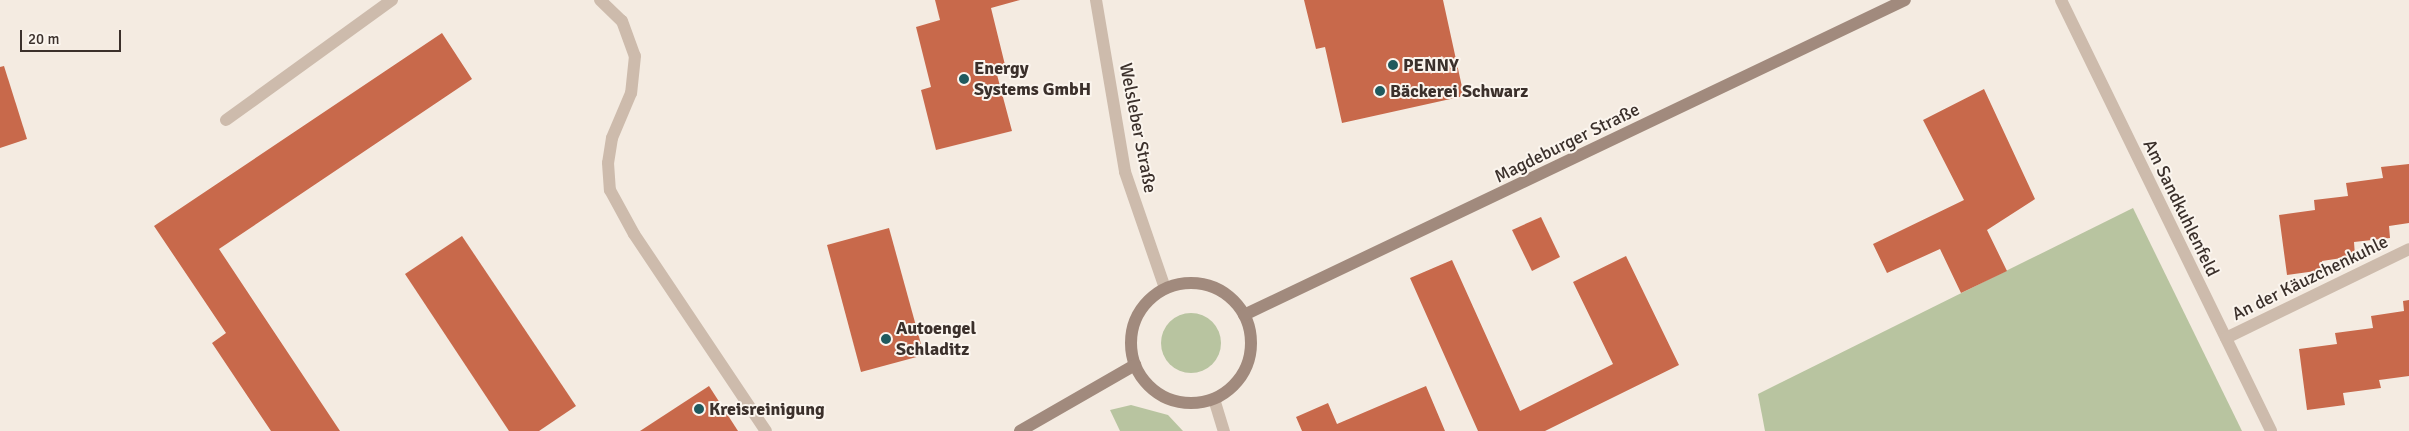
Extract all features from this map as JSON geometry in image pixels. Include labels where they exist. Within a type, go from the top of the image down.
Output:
[{"type":"main road","name":"Magdeburger Straße","points":[[1244,314],[1904,0]]},
{"type":"main road","points":[[1181,283],[1202,283],[1227,294],[1244,314],[1251,336],[1245,370],[1235,385],[1214,399],[1198,403],[1172,401],[1151,389],[1135,365],[1130,345],[1134,323],[1141,308],[1165,288],[1181,283]]},
{"type":"main road","points":[[1020,431],[1135,365]]},
{"type":"street","points":[[226,120],[392,0]]},
{"type":"street","points":[[600,0],[622,21],[635,56],[630,93],[612,138],[608,163],[610,190],[634,234],[766,431]]},
{"type":"street","name":"Welsleber Straße","points":[[1096,0],[1125,172],[1165,288]]},
{"type":"street","name":"Am Sandkuhlenfeld","points":[[2061,0],[2271,431]]},
{"type":"street","name":"An der Käuzchenkuhle","points":[[2226,338],[2409,249]]},
{"type":"street","points":[[1214,399],[1224,431]]},
{"type":"green space","points":[[2133,208],[2242,431],[1765,431],[1758,394]]},
{"type":"green space","points":[[1191,313],[1208,318],[1216,326],[1221,343],[1216,360],[1208,368],[1191,373],[1174,368],[1166,360],[1161,343],[1166,326],[1174,318]]},
{"type":"green space","points":[[1131,405],[1168,415],[1183,431],[1120,431],[1110,410]]},
{"type":"building","name":"Energy Systems GmbH","points":[[935,0],[1020,0],[991,8],[1006,69],[996,71],[1012,131],[936,150],[921,90],[931,87],[916,27],[940,20]]},
{"type":"building","name":"PENNY","points":[[1304,0],[1443,0],[1464,96],[1342,123],[1325,47],[1316,49]]},
{"type":"building","points":[[442,33],[472,79],[219,249],[340,431],[271,431],[212,343],[226,333],[154,226]]},
{"type":"building","points":[[4,66],[27,139],[0,148],[0,67]]},
{"type":"building","points":[[1984,89],[2035,199],[1987,230],[2007,271],[1961,293],[1940,249],[1887,273],[1873,244],[1964,200],[1923,120]]},
{"type":"building","points":[[2409,164],[2409,223],[2389,226],[2390,238],[2354,242],[2355,256],[2322,261],[2323,270],[2287,275],[2279,215],[2315,210],[2314,200],[2348,196],[2346,183],[2383,178],[2381,167]]},
{"type":"building","points":[[1541,217],[1560,257],[1532,271],[1512,230]]},
{"type":"building","points":[[889,228],[924,355],[861,372],[827,245]]},
{"type":"building","points":[[462,236],[576,406],[539,431],[509,431],[405,274]]},
{"type":"building","points":[[1626,256],[1679,365],[1545,431],[1478,431],[1410,278],[1452,260],[1520,411],[1613,364],[1573,282]]},
{"type":"building","points":[[2409,300],[2409,376],[2379,380],[2381,388],[2343,393],[2345,405],[2307,410],[2299,349],[2337,344],[2335,333],[2373,328],[2371,316],[2404,311],[2403,301]]},
{"type":"building","name":"Kreisreinigung","points":[[709,386],[738,431],[640,431]]},
{"type":"building","points":[[1426,386],[1445,431],[1302,431],[1296,417],[1328,403],[1337,424]]},
{"type":"place","name":"PENNY","points":[[1393,65]]},
{"type":"place","name":"Energy Systems GmbH","points":[[964,79]]},
{"type":"place","name":"Bäckerei Schwarz","points":[[1380,91]]},
{"type":"place","name":"Autoengel Schladitz","points":[[886,339]]},
{"type":"place","name":"Kreisreinigung","points":[[699,409]]}]
